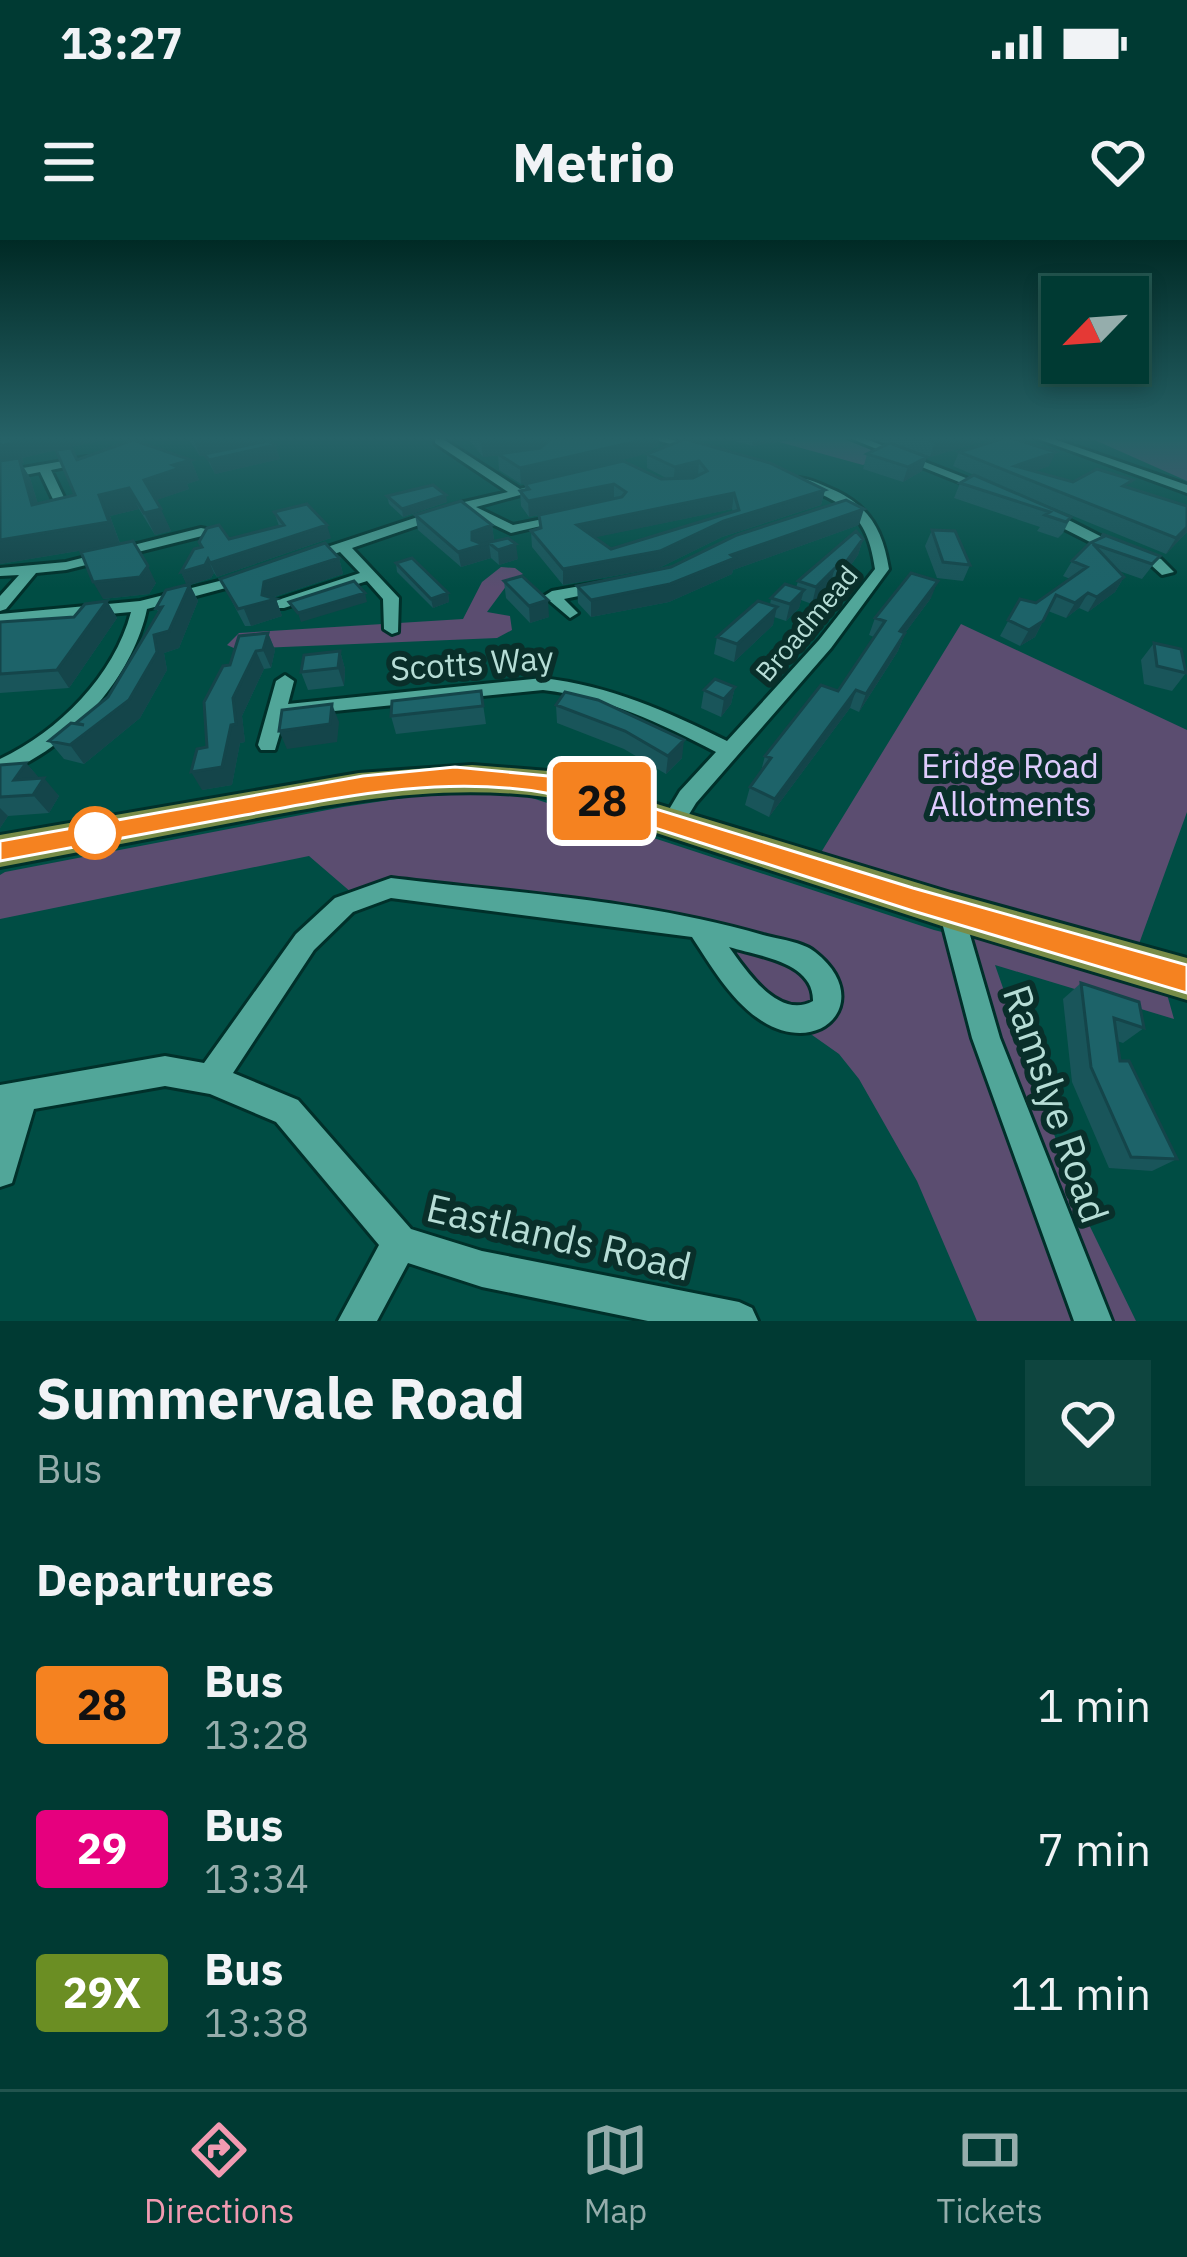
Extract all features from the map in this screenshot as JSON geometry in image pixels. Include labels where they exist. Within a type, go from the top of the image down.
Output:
[{"type":"highway","points":[[0,851],[363,784],[455,776],[548,784],[951,911],[1187,979]]},
{"type":"street","points":[[53,487],[66,514]]},
{"type":"street","points":[[510,487],[515,491]]},
{"type":"street","points":[[284,566],[535,487]]},
{"type":"street","points":[[816,487],[851,503]]},
{"type":"street","points":[[986,487],[998,492]]},
{"type":"street","points":[[831,510],[851,503]]},
{"type":"street","name":"Broadmead","points":[[672,823],[688,797],[825,644],[882,569],[880,540],[866,512],[851,503]]},
{"type":"street","points":[[464,506],[511,529],[582,515]]},
{"type":"street","points":[[1034,508],[1096,540],[1156,562],[1167,572]]},
{"type":"street","points":[[497,547],[510,543],[511,529]]},
{"type":"street","points":[[0,572],[66,566],[201,532]]},
{"type":"street","points":[[342,546],[392,598],[392,629]]},
{"type":"street","points":[[0,607],[30,571]]},
{"type":"street","points":[[0,619],[140,607],[262,573]]},
{"type":"street","points":[[278,605],[370,575]]},
{"type":"street","points":[[569,613],[545,590],[625,583]]},
{"type":"street","points":[[0,767],[62,731],[128,640],[139,622],[140,607]]},
{"type":"street","points":[[268,745],[285,681]]},
{"type":"street","name":"Scotts Way","points":[[277,711],[543,684],[583,687],[617,695],[730,751]]},
{"type":"street","points":[[212,1079],[305,942],[344,905],[391,889],[699,928],[805,959],[827,987],[826,1008],[812,1022],[792,1024],[770,1012],[699,928]]},
{"type":"street","name":"Ramslye Road","points":[[951,911],[986,1038],[1093,1321]]},
{"type":"street","name":"Eastlands Road","points":[[12,1097],[164,1071],[212,1079],[287,1111],[400,1243],[482,1269],[739,1321]]},
{"type":"street","points":[[0,1171],[12,1097]]},
{"type":"street","points":[[357,1321],[400,1243]]},
{"type":"green space","points":[[501,567],[523,574],[507,585],[487,612],[510,616],[512,630],[497,638],[236,649],[227,645],[239,633],[463,619],[482,582]]},
{"type":"green space","name":"Eridge Road Allotments","points":[[961,624],[1187,730],[1187,812],[1136,952],[817,859]]},
{"type":"green space","points":[[493,792],[529,797],[934,930],[962,937],[961,921],[1163,980],[1174,1019],[995,965],[1077,1200],[1136,1321],[977,1321],[917,1181],[859,1079],[839,1054],[788,1018],[699,924],[352,893],[309,856],[0,919],[0,875],[5,872],[343,807],[423,795]]},
{"type":"building","points":[[0,487],[27,487],[32,505],[75,495],[72,487],[148,487],[161,509],[144,513],[129,488],[99,495],[109,522],[0,540]]},
{"type":"building","points":[[423,487],[436,487],[446,495],[402,509],[387,496]]},
{"type":"building","points":[[597,487],[528,501],[520,491]]},
{"type":"building","points":[[619,487],[825,490],[724,521],[660,551],[563,569],[531,531],[541,528],[539,515],[622,497],[626,492]],"holes":[[[734,493],[739,510],[611,549],[577,525]]]},
{"type":"building","points":[[974,487],[1003,487],[1071,517],[1066,522],[1045,515],[1050,512]]},
{"type":"building","points":[[1048,487],[1128,487],[1187,506],[1187,527],[1176,538]]},
{"type":"building","points":[[846,500],[864,509],[731,555],[735,558],[670,584],[591,600],[577,586],[671,567],[737,535]]},
{"type":"building","points":[[461,501],[492,525],[472,532],[472,540],[482,544],[508,538],[516,544],[498,550],[489,543],[458,552],[415,515]]},
{"type":"building","points":[[307,504],[327,525],[210,563],[208,559],[205,565],[181,572],[194,549],[202,547],[199,542],[207,528],[219,525],[229,539],[284,525],[274,512]]},
{"type":"building","points":[[932,530],[955,531],[970,565],[943,562]]},
{"type":"building","points":[[856,531],[863,539],[841,569],[835,568],[816,587],[798,581]]},
{"type":"building","points":[[1102,534],[1160,556],[1152,564],[1093,544],[1124,577],[1097,597],[1088,593],[1075,603],[1056,595],[1043,621],[1029,630],[1008,620],[1020,599],[1036,603],[1087,567],[1072,561],[1090,543],[1105,536]]},
{"type":"building","points":[[133,541],[148,566],[140,577],[93,582],[81,552]]},
{"type":"building","points":[[325,543],[339,558],[264,582],[262,595],[276,599],[238,609],[220,579]]},
{"type":"building","points":[[412,558],[448,593],[431,599],[396,563]]},
{"type":"building","points":[[911,573],[938,581],[900,631],[905,633],[866,694],[856,690],[775,799],[750,787],[771,758],[765,756],[821,685],[838,691],[885,621],[875,618]]},
{"type":"building","points":[[522,576],[548,600],[529,606],[504,581]]},
{"type":"building","points":[[354,581],[365,593],[298,613],[289,602]]},
{"type":"building","points":[[190,584],[169,631],[154,635],[157,652],[129,700],[70,745],[49,741],[71,723],[84,725],[76,723],[108,697],[162,607],[156,608],[166,590]]},
{"type":"building","points":[[785,584],[804,590],[790,604],[771,598]]},
{"type":"building","points":[[107,601],[57,670],[0,674],[0,622],[74,617],[85,604]]},
{"type":"building","points":[[758,601],[777,607],[737,644],[717,637]]},
{"type":"building","points":[[268,633],[263,650],[256,651],[233,698],[236,724],[231,725],[222,767],[191,772],[197,749],[207,747],[204,702],[223,666],[230,665],[239,636]]},
{"type":"building","points":[[1154,643],[1181,649],[1186,673],[1157,666]]},
{"type":"building","points":[[340,651],[338,668],[301,672],[304,655]]},
{"type":"building","points":[[715,679],[735,687],[724,699],[704,690]]},
{"type":"building","points":[[481,691],[483,706],[391,716],[392,701]]},
{"type":"building","points":[[565,692],[598,700],[684,740],[668,756],[625,731],[556,705]]},
{"type":"building","points":[[332,704],[330,724],[279,731],[282,710]]},
{"type":"building","points":[[26,763],[14,780],[44,778],[33,795],[0,797],[0,765]]},
{"type":"building","points":[[1081,983],[1139,1002],[1144,1028],[1114,1018],[1120,1061],[1129,1061],[1177,1159],[1131,1157],[1091,1067]]},
{"type":"bus line","name":"28","points":[[0,851],[363,784],[503,777],[548,784],[761,853],[1187,979]]}]
